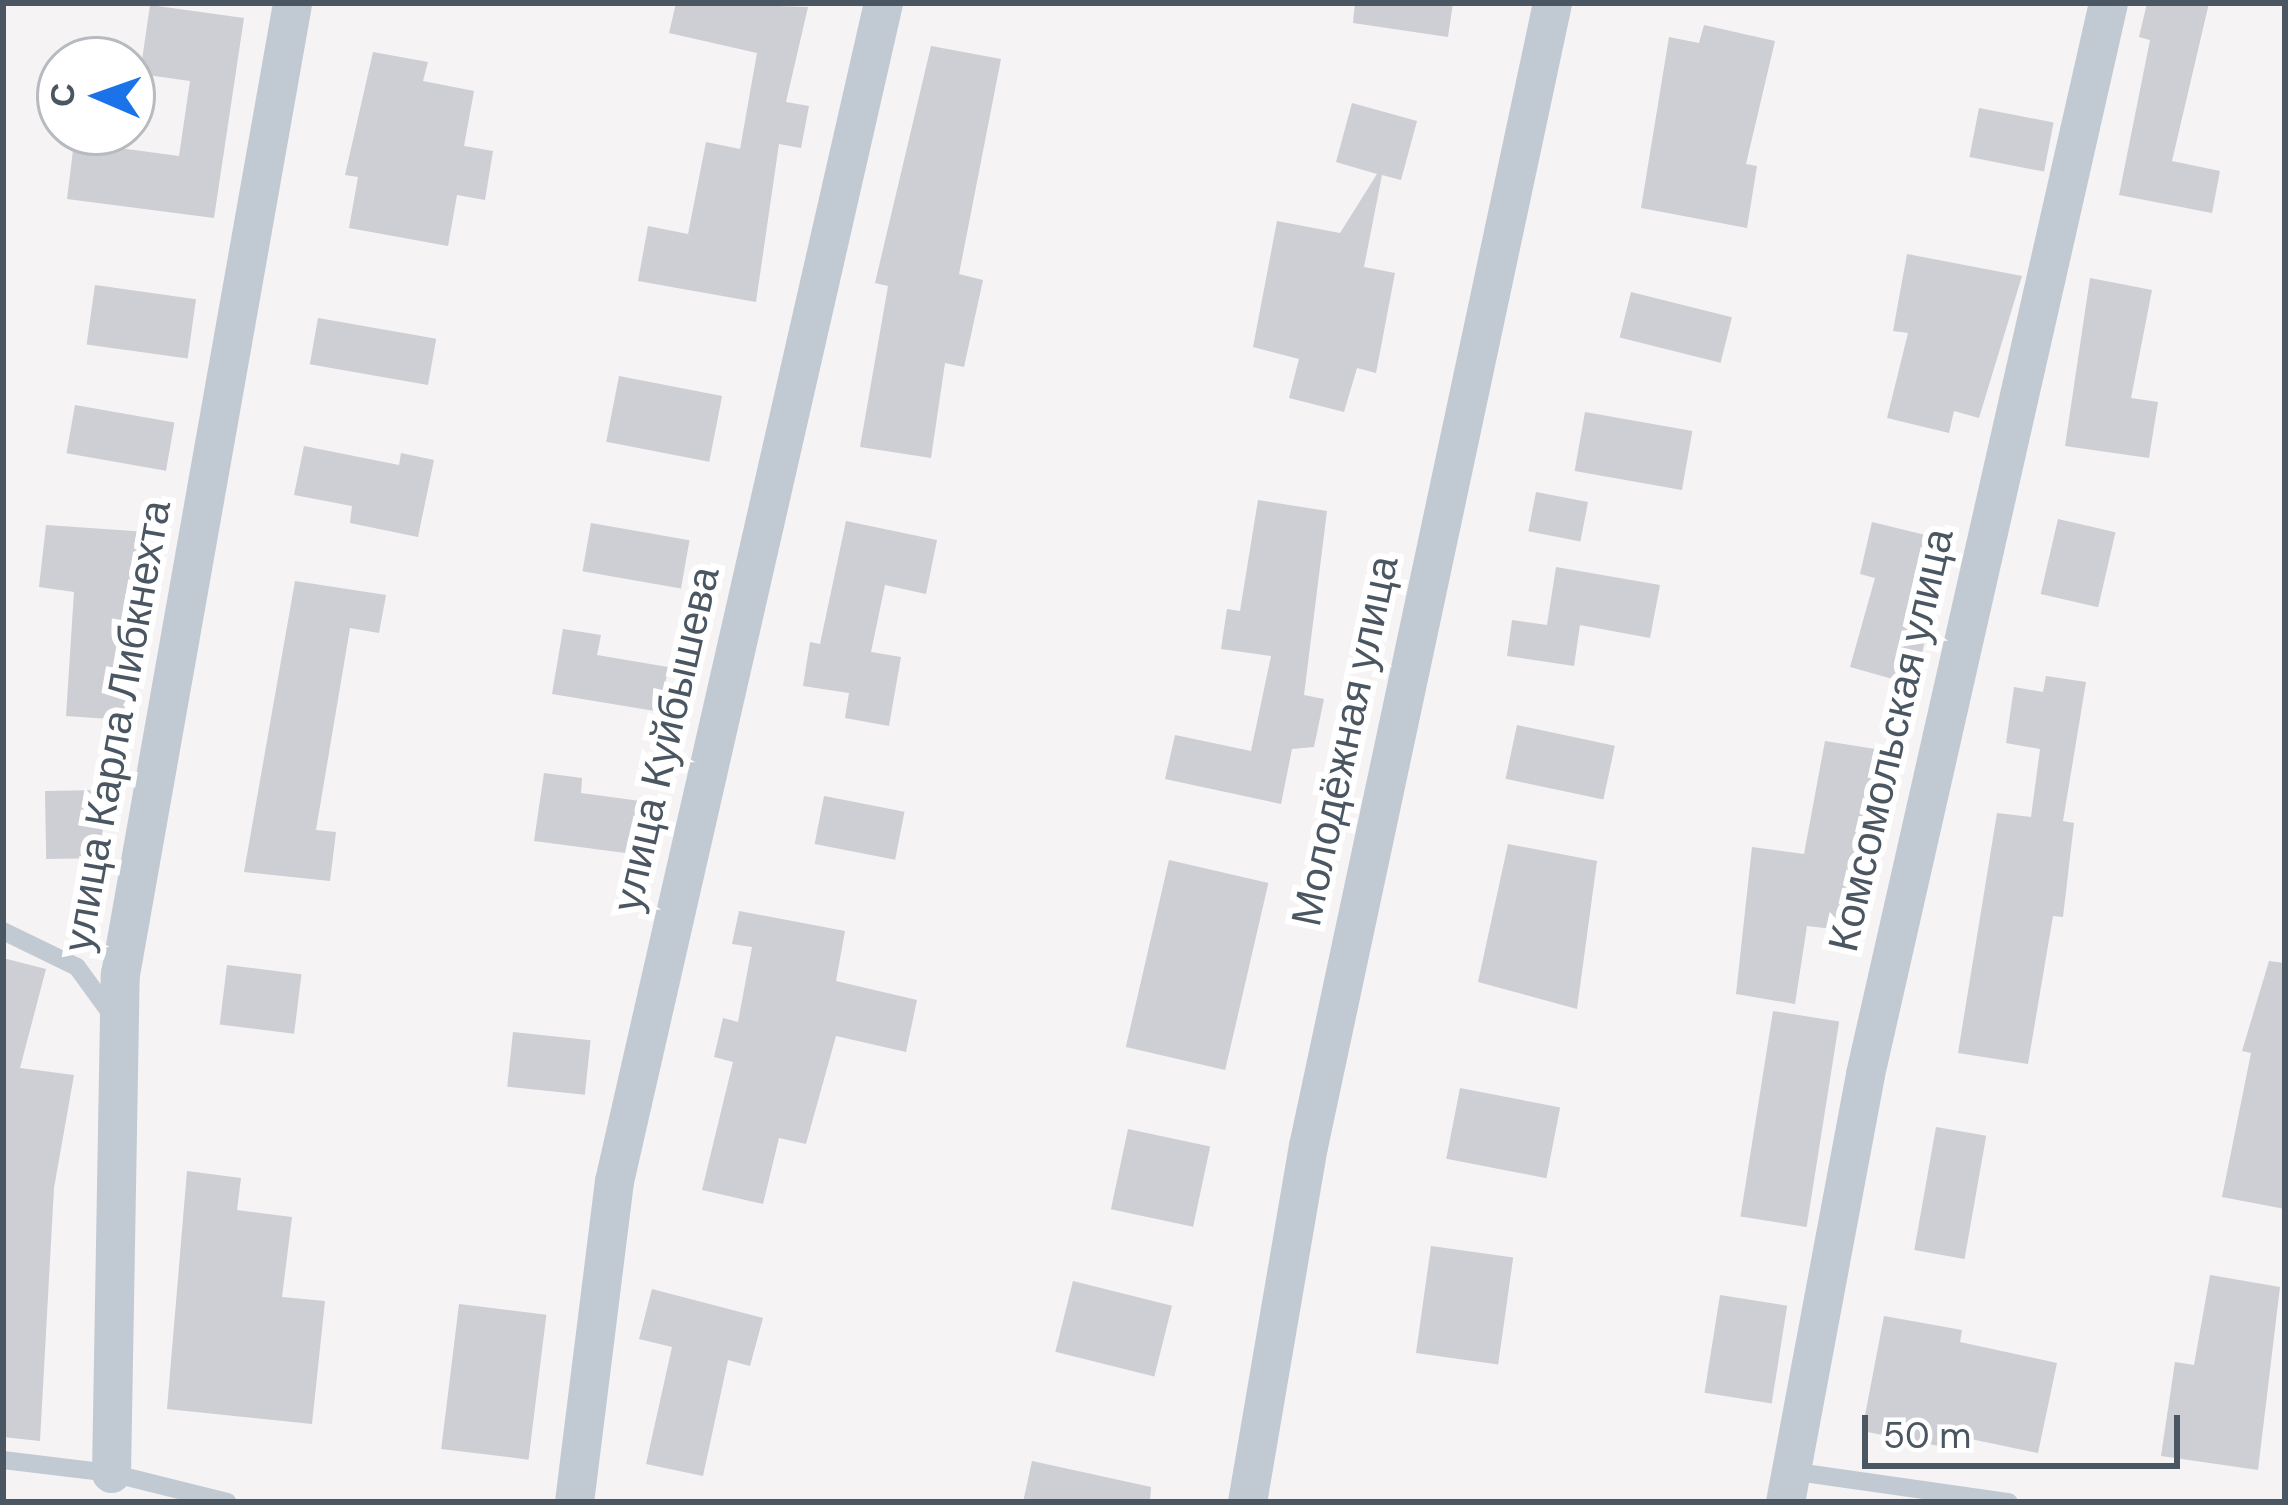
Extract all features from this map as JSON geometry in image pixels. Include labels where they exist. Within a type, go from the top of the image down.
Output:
[{"type":"street","name":"улица Карла Либкнехта","points":[[111,1473],[117,1022],[292,3]]},
{"type":"street","name":"улица Куйбышева","points":[[574,1502],[614,1180],[883,3]]},
{"type":"street","name":"Молодёжная улица","points":[[1247,1502],[1307,1146],[1552,3]]},
{"type":"street","name":"Комсомольская улица","points":[[1788,1487],[1864,1074],[2108,3]]},
{"type":"lane","points":[[3,931],[77,967],[117,1022]]},
{"type":"lane","points":[[3,1460],[111,1473],[220,1501]]},
{"type":"lane","points":[[1788,1487],[2009,1502]]},
{"type":"building","points":[[676,3],[808,7],[786,102],[809,106],[801,148],[779,144],[756,302],[638,281],[648,226],[688,234],[706,142],[740,149],[757,53],[669,33]]},
{"type":"building","points":[[1355,3],[1453,3],[1448,37],[1353,23]]},
{"type":"building","points":[[2147,3],[2209,3],[2172,161],[2220,171],[2212,213],[2119,195],[2150,40],[2139,37]]},
{"type":"building","points":[[150,5],[244,18],[214,218],[67,199],[72,156],[179,156],[190,81],[156,76],[156,36],[146,36]]},
{"type":"building","points":[[1704,25],[1775,41],[1746,164],[1757,166],[1747,228],[1641,208],[1669,37],[1699,43]]},
{"type":"building","points":[[931,46],[1001,59],[959,274],[983,280],[964,367],[945,363],[931,458],[860,447],[888,286],[875,283]]},
{"type":"building","points":[[373,52],[428,62],[423,81],[474,91],[464,146],[493,151],[485,200],[457,195],[448,246],[349,228],[358,177],[345,175]]},
{"type":"building","points":[[1352,103],[1417,121],[1401,180],[1382,175],[1364,267],[1395,273],[1376,373],[1357,368],[1344,412],[1289,398],[1299,359],[1253,347],[1277,221],[1340,233],[1377,174],[1336,162]]},
{"type":"building","points":[[1979,108],[2054,123],[2044,172],[1969,157]]},
{"type":"building","points":[[1907,254],[2022,276],[1979,418],[1954,411],[1949,433],[1887,418],[1908,333],[1893,331]]},
{"type":"building","points":[[2090,278],[2152,290],[2131,398],[2158,402],[2149,458],[2065,446]]},
{"type":"building","points":[[95,285],[196,299],[188,359],[87,344]]},
{"type":"building","points":[[1631,292],[1732,317],[1721,363],[1620,338]]},
{"type":"building","points":[[318,318],[436,339],[428,385],[310,364]]},
{"type":"building","points":[[619,376],[722,396],[709,462],[606,442]]},
{"type":"building","points":[[75,405],[174,423],[166,471],[66,453]]},
{"type":"building","points":[[1585,412],[1692,431],[1682,490],[1575,471]]},
{"type":"building","points":[[304,446],[399,465],[401,453],[434,460],[418,537],[350,523],[352,506],[294,495]]},
{"type":"building","points":[[1536,492],[1588,502],[1580,541],[1528,531]]},
{"type":"building","points":[[1258,500],[1327,511],[1304,695],[1324,699],[1314,747],[1292,749],[1281,804],[1165,779],[1175,735],[1251,751],[1271,656],[1221,649],[1227,609],[1240,611]]},
{"type":"building","points":[[2058,519],[2115,532],[2098,607],[2041,594]]},
{"type":"building","points":[[846,521],[937,540],[926,594],[885,585],[871,652],[901,657],[889,726],[845,718],[849,693],[803,686],[810,642],[820,644]]},
{"type":"building","points":[[1872,522],[1950,541],[1914,685],[1850,667],[1875,578],[1860,574]]},
{"type":"building","points":[[591,523],[689,540],[681,589],[582,571]]},
{"type":"building","points":[[46,525],[148,532],[144,599],[132,598],[125,720],[66,716],[74,592],[39,587]]},
{"type":"building","points":[[1556,567],[1660,585],[1650,638],[1580,625],[1574,666],[1507,656],[1512,620],[1547,625]]},
{"type":"building","points":[[295,581],[386,595],[379,633],[350,628],[316,830],[336,832],[330,881],[244,872]]},
{"type":"building","points":[[563,629],[601,635],[597,655],[668,667],[661,712],[552,694]]},
{"type":"building","points":[[2046,676],[2086,682],[2063,821],[2074,823],[2063,917],[2053,916],[2028,1064],[1958,1053],[1997,813],[2031,817],[2040,749],[2006,743],[2014,687],[2043,692]]},
{"type":"building","points":[[1517,725],[1615,746],[1603,800],[1506,779]]},
{"type":"building","points":[[1825,741],[1894,752],[1860,932],[1807,926],[1795,1004],[1736,994],[1752,847],[1804,854]]},
{"type":"building","points":[[544,773],[582,778],[581,793],[640,801],[633,854],[534,841]]},
{"type":"building","points":[[102,790],[103,858],[46,859],[45,791]]},
{"type":"building","points":[[824,796],[904,812],[895,860],[815,844]]},
{"type":"building","points":[[1508,844],[1597,861],[1577,1009],[1478,982]]},
{"type":"building","points":[[1169,860],[1268,883],[1225,1070],[1126,1047]]},
{"type":"building","points":[[739,911],[845,931],[836,981],[917,1000],[906,1052],[836,1036],[806,1144],[779,1138],[763,1204],[702,1190],[733,1062],[714,1057],[723,1018],[738,1022],[752,947],[732,944]]},
{"type":"building","points":[[3,958],[46,969],[20,1068],[74,1075],[54,1188],[40,1441],[3,1437]]},
{"type":"building","points":[[2269,961],[2285,963],[2285,1209],[2222,1197],[2251,1053],[2242,1051]]},
{"type":"building","points":[[227,965],[301,974],[294,1034],[220,1025]]},
{"type":"building","points":[[1773,1011],[1839,1021],[1807,1227],[1740,1216]]},
{"type":"building","points":[[513,1032],[591,1040],[585,1095],[507,1087]]},
{"type":"building","points":[[1460,1088],[1560,1107],[1546,1178],[1446,1159]]},
{"type":"building","points":[[1936,1127],[1986,1136],[1965,1259],[1914,1250]]},
{"type":"building","points":[[1128,1129],[1210,1146],[1193,1227],[1111,1209]]},
{"type":"building","points":[[187,1171],[241,1178],[237,1210],[292,1217],[282,1297],[325,1301],[312,1424],[167,1409]]},
{"type":"building","points":[[1431,1246],[1513,1258],[1498,1365],[1416,1353]]},
{"type":"building","points":[[2210,1275],[2280,1287],[2258,1470],[2161,1456],[2175,1362],[2194,1365]]},
{"type":"building","points":[[1073,1281],[1172,1306],[1154,1377],[1055,1352]]},
{"type":"building","points":[[652,1289],[763,1318],[750,1366],[728,1360],[703,1476],[646,1464],[672,1347],[639,1339]]},
{"type":"building","points":[[1720,1295],[1787,1306],[1772,1403],[1705,1393]]},
{"type":"building","points":[[459,1304],[546,1315],[529,1460],[441,1449]]},
{"type":"building","points":[[1884,1316],[1962,1330],[1960,1342],[2057,1363],[2038,1453],[1942,1433],[1939,1446],[1862,1431]]},
{"type":"building","points":[[1032,1461],[1151,1487],[1150,1502],[1023,1502]]}]
